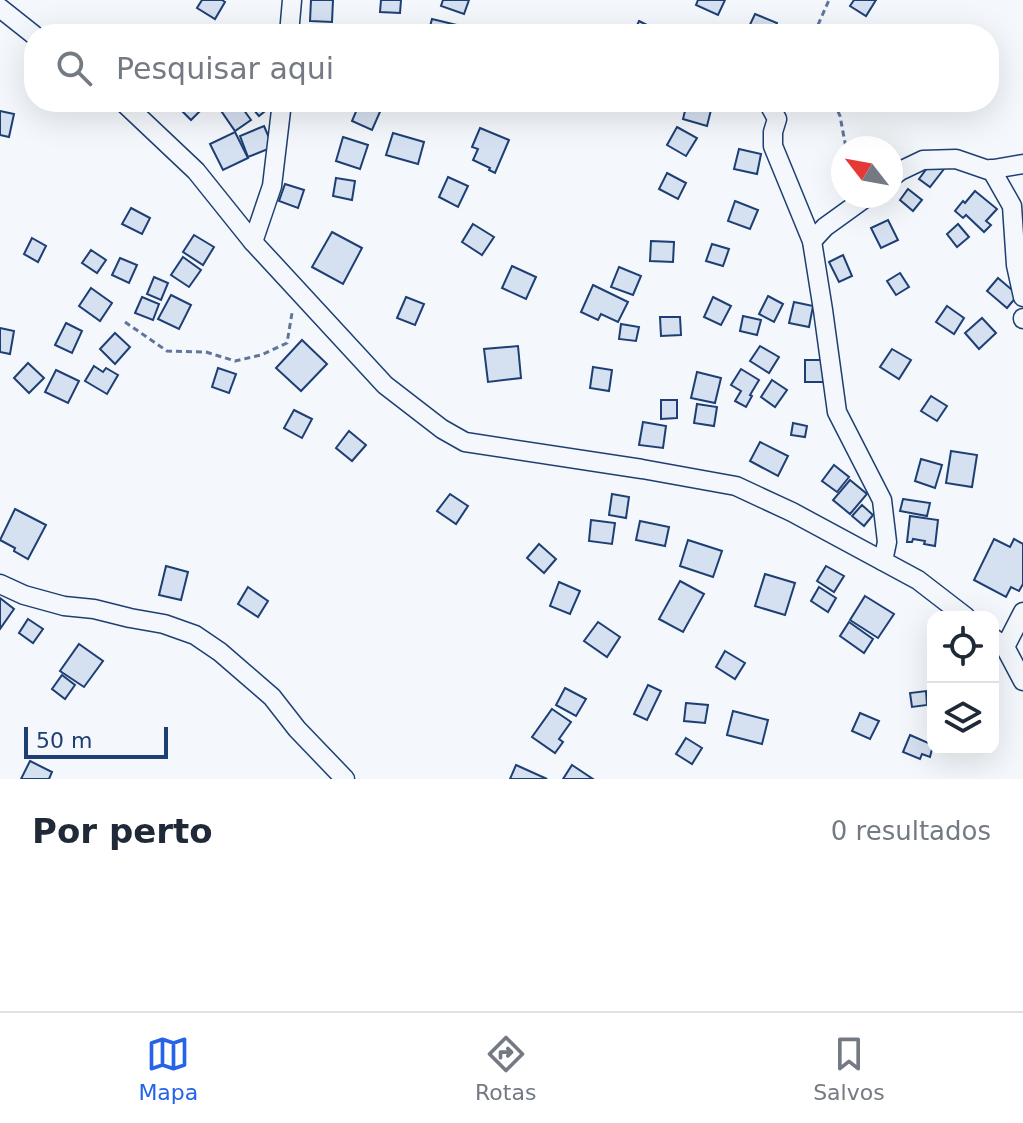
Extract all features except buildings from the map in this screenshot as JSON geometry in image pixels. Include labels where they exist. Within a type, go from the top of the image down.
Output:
[{"type":"street","points":[[290,24],[292,0]]},
{"type":"street","points":[[0,8],[24,27]]},
{"type":"street","points":[[134,112],[196,171],[253,242],[385,385],[442,429],[465,442],[736,486],[792,512],[918,580],[958,611]]},
{"type":"street","points":[[253,242],[272,186],[281,112]]},
{"type":"street","points":[[773,112],[777,119],[773,146],[812,241],[837,412],[882,500],[887,542],[883,561]]},
{"type":"street","points":[[903,170],[923,160],[956,159],[991,169],[1023,164]]},
{"type":"street","points":[[991,169],[1012,206],[1016,265],[1023,297]]},
{"type":"street","points":[[812,241],[851,208]]},
{"type":"street","points":[[0,584],[24,595],[64,606],[164,624],[195,635],[220,652],[272,697],[297,729],[345,779]]},
{"type":"street","points":[[1023,612],[999,643],[1023,681]]},
{"type":"path","points":[[818,24],[829,0]]},
{"type":"path","points":[[838,112],[844,136]]},
{"type":"path","points":[[125,322],[167,351],[206,352],[235,361],[261,355],[287,343],[295,289]]}]
